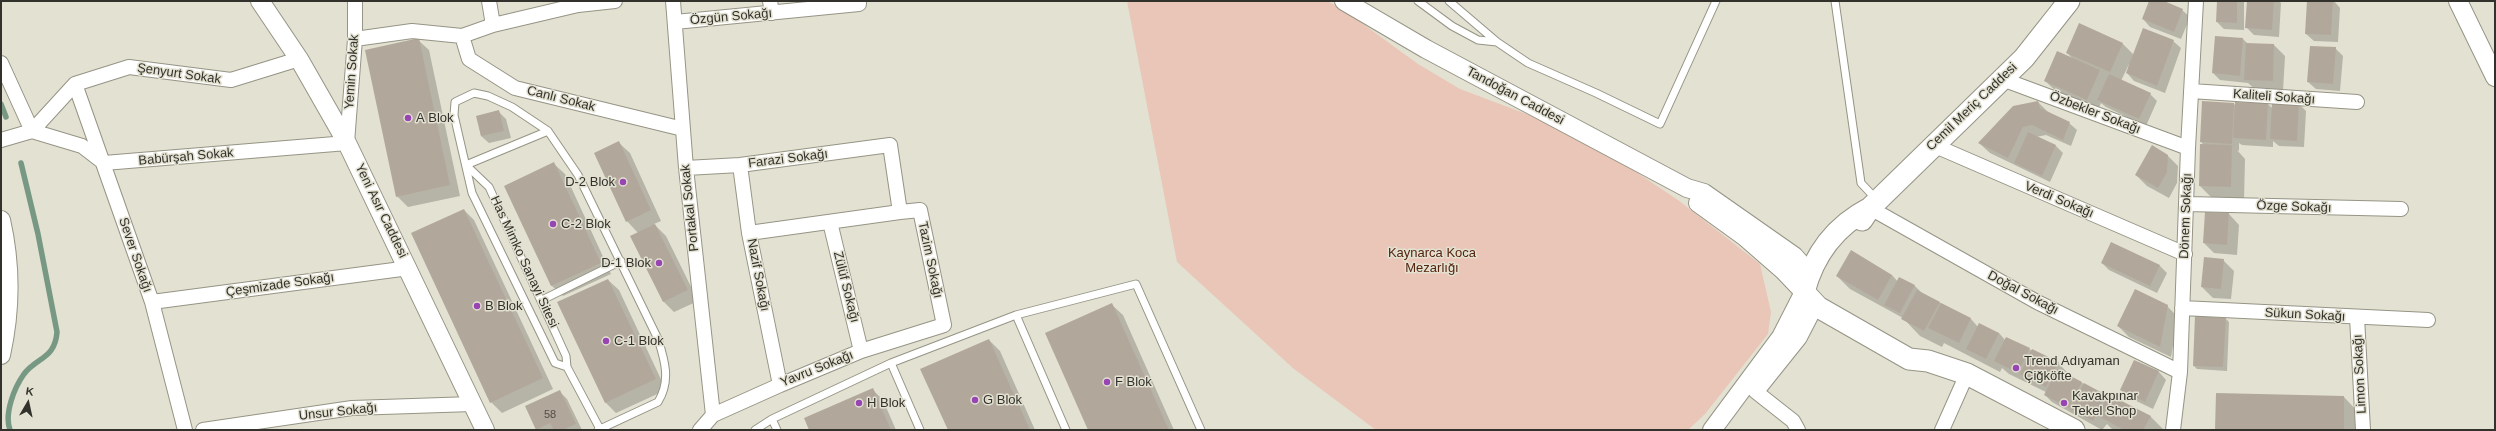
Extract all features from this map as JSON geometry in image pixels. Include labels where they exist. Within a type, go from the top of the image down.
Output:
[{"type":"main road","name":"Cemil Meriç Caddesi","points":[[1811,288],[1829,262],[1860,224],[1873,204],[2002,79],[2040,40],[2068,1]]},
{"type":"main road","points":[[1811,288],[1909,359],[1928,361],[1967,374],[2074,430]]},
{"type":"street","name":"Yeni Asır Caddesi","points":[[260,1],[299,59],[347,143],[409,268],[485,430]]},
{"type":"street","name":"Yemin Sokak","points":[[347,143],[355,39],[355,1]]},
{"type":"street","points":[[489,1],[493,25]]},
{"type":"street","points":[[355,39],[412,30],[462,36],[493,25],[577,3],[615,1]]},
{"type":"street","name":"Portakal Sokak","points":[[673,1],[686,168],[713,415]]},
{"type":"street","name":"Tandoğan Caddesi","points":[[1344,1],[1426,49],[1687,188],[1699,204],[1750,241],[1792,278],[1811,288]]},
{"type":"street","name":"Dönem Sokağı","points":[[2173,430],[2180,372],[2188,148],[2196,1]]},
{"type":"street","points":[[2458,1],[2495,77]]},
{"type":"street","name":"Özgün Sokağı","points":[[675,22],[771,7],[859,3]]},
{"type":"street","name":"Canlı Sokak","points":[[462,36],[469,59],[515,88],[683,129]]},
{"type":"street","name":"Şenyurt Sokak","points":[[75,84],[129,67],[231,80],[299,59]]},
{"type":"street","points":[[1,63],[32,131],[82,146],[104,163]]},
{"type":"street","name":"Özbekler Sokağı","points":[[2002,79],[2188,148]]},
{"type":"street","points":[[1,140],[32,131],[75,84]]},
{"type":"street","name":"Sever Sokağı","points":[[75,84],[152,302],[185,430]]},
{"type":"street","name":"Kaliteli Sokağı","points":[[2191,91],[2357,102]]},
{"type":"street","name":"Babürşah Sokak","points":[[104,163],[347,143]]},
{"type":"street","name":"Farazi Sokağı","points":[[686,168],[740,165],[890,145]]},
{"type":"street","name":"Tazim Sokağı","points":[[890,145],[900,212],[920,210],[944,325]]},
{"type":"street","name":"Verdi Sokağı","points":[[1933,145],[2185,254]]},
{"type":"street","name":"Nazif Sokağı","points":[[740,165],[749,233],[780,385]]},
{"type":"street","name":"Doğal Sokağı","points":[[1873,204],[2037,302],[2180,372]]},
{"type":"street","name":"Özge Sokağı","points":[[2187,204],[2401,210]]},
{"type":"street","points":[[749,233],[900,212]]},
{"type":"street","points":[[1,220],[9,271],[9,304],[1,355]]},
{"type":"street","name":"Zülüf Sokağı","points":[[830,222],[861,351]]},
{"type":"street","name":"Çeşmizade Sokağı","points":[[152,302],[409,268]]},
{"type":"street","name":"Cemil Meriç Caddesi","points":[[1714,430],[1755,391],[1798,337],[1811,288]]},
{"type":"street","name":"Cemil Meriç Caddesi","points":[[1714,430],[1781,337],[1811,288]]},
{"type":"street","name":"Sükun Sokağı","points":[[2182,308],[2428,320]]},
{"type":"street","name":"Limon Sokağı","points":[[2358,317],[2363,430]]},
{"type":"street","name":"Yavru Sokağı","points":[[700,430],[713,415],[780,385],[861,351],[944,325]]},
{"type":"street","points":[[1942,430],[1967,374]]},
{"type":"street","points":[[1755,391],[1792,421],[1798,430]]},
{"type":"street","name":"Unsur Sokağı","points":[[204,430],[352,408],[473,404]]},
{"type":"lane","points":[[1418,1],[1452,26],[1478,40],[1497,42]]},
{"type":"lane","points":[[1449,1],[1497,42],[1528,63],[1596,93],[1660,124],[1716,1]]},
{"type":"lane","points":[[1835,1],[1861,183],[1873,204]]},
{"type":"lane","name":"Has Mimko Sanayi Sitesi","points":[[466,165],[489,187],[542,300],[566,356],[567,367],[599,430],[658,402],[666,383],[664,360],[658,339],[578,175],[548,131],[512,107],[488,96],[474,93],[464,96],[455,102],[454,115],[472,193],[555,363],[567,367]]},
{"type":"lane","points":[[466,165],[548,131]]},
{"type":"lane","points":[[542,300],[621,261]]},
{"type":"lane","points":[[755,430],[772,420],[892,363],[1016,315],[1136,284],[1201,430]]},
{"type":"lane","points":[[1016,315],[1066,430]]},
{"type":"lane","points":[[892,363],[920,430]]},
{"type":"lane","points":[[772,420],[777,430]]},
{"type":"green space","name":"Kaynarca Koca Mezarlığı","points":[[1127,1],[1327,1],[1341,8],[1418,64],[1460,89],[1558,126],[1606,152],[1678,200],[1760,264],[1771,312],[1768,334],[1705,414],[1688,430],[1376,430],[1294,369],[1177,262]]},
{"type":"building","points":[[2149,1],[2164,1],[2183,9],[2174,32],[2142,19]]},
{"type":"building","points":[[2217,1],[2237,1],[2237,23],[2216,22]]},
{"type":"building","points":[[2247,1],[2274,1],[2272,30],[2245,28]]},
{"type":"building","points":[[2307,1],[2333,1],[2331,35],[2305,34]]},
{"type":"building","points":[[2079,23],[2123,43],[2110,72],[2066,53]]},
{"type":"building","points":[[2143,28],[2174,40],[2157,86],[2126,73]]},
{"type":"building","points":[[2215,36],[2243,38],[2240,76],[2212,73]]},
{"type":"building","name":"A Blok","points":[[419,38],[450,185],[396,197],[365,50]]},
{"type":"building","points":[[2246,43],[2274,44],[2273,81],[2244,80]]},
{"type":"building","points":[[2310,46],[2336,47],[2333,84],[2307,82]]},
{"type":"building","points":[[2057,51],[2100,70],[2087,100],[2044,81]]},
{"type":"building","points":[[2109,74],[2151,93],[2139,119],[2097,100]]},
{"type":"building","points":[[2038,101],[2040,108],[2070,122],[2063,140],[2032,125],[2023,127],[2008,158],[1978,143],[2013,106]]},
{"type":"building","points":[[2202,101],[2234,103],[2232,144],[2200,142]]},
{"type":"building","points":[[2235,102],[2268,103],[2266,140],[2233,138]]},
{"type":"building","points":[[2272,102],[2299,103],[2297,141],[2270,139]]},
{"type":"building","points":[[499,110],[504,131],[481,136],[476,116]]},
{"type":"building","points":[[2028,132],[2056,145],[2042,176],[2014,163]]},
{"type":"building","name":"D-2 Blok","points":[[619,141],[651,210],[626,222],[594,153]]},
{"type":"building","points":[[2200,144],[2232,145],[2231,187],[2199,186]]},
{"type":"building","points":[[2152,145],[2168,155],[2167,172],[2158,188],[2135,175]]},
{"type":"building","name":"C-2 Blok","points":[[554,162],[601,263],[551,286],[504,186]]},
{"type":"building","name":"B Blok","points":[[464,209],[543,378],[490,403],[411,233]]},
{"type":"building","points":[[2205,212],[2229,213],[2227,245],[2203,243]]},
{"type":"building","name":"D-1 Blok","points":[[655,224],[688,290],[663,302],[630,236]]},
{"type":"building","points":[[2111,242],[2160,265],[2150,286],[2101,263]]},
{"type":"building","points":[[1851,250],[1892,275],[1878,300],[1836,276]]},
{"type":"building","points":[[2204,257],[2224,259],[2221,289],[2201,287]]},
{"type":"building","points":[[1899,277],[1915,285],[1900,313],[1884,305]]},
{"type":"building","name":"C-1 Blok","points":[[608,279],[656,379],[605,403],[557,302]]},
{"type":"building","points":[[2135,289],[2168,305],[2160,347],[2117,326]]},
{"type":"building","points":[[1917,290],[1940,302],[1924,331],[1901,319]]},
{"type":"building","name":"F Blok","points":[[1112,303],[1169,430],[1088,430],[1045,333]]},
{"type":"building","points":[[1941,303],[1971,318],[1959,343],[1928,328]]},
{"type":"building","points":[[2195,316],[2226,318],[2223,367],[2193,366]]},
{"type":"building","points":[[1979,323],[1999,333],[1986,359],[1966,349]]},
{"type":"building","points":[[2006,337],[2030,348],[2018,373],[1994,361]]},
{"type":"building","name":"G Blok","points":[[989,339],[1030,430],[948,430],[920,369]]},
{"type":"building","points":[[2032,349],[2059,362],[2046,387],[2020,374]]},
{"type":"building","points":[[2134,360],[2159,371],[2145,402],[2120,390]]},
{"type":"building","points":[[2057,369],[2082,382],[2069,408],[2044,395]]},
{"type":"building","points":[[2084,383],[2106,395],[2093,421],[2070,409]]},
{"type":"building","name":"H Blok","points":[[873,388],[891,430],[809,430],[804,418]]},
{"type":"building","points":[[560,390],[576,424],[563,430],[554,430],[550,423],[536,430],[525,406]]},
{"type":"building","points":[[2216,393],[2344,396],[2344,430],[2215,430]]},
{"type":"building","points":[[2108,394],[2151,416],[2143,430],[2124,430],[2098,416]]},
{"type":"waterway","points":[[1,104],[6,117]]},
{"type":"waterway","points":[[10,430],[8,424],[9,409],[17,386],[29,368],[45,357],[53,348],[56,341],[57,332],[38,234],[21,163]]},
{"type":"place","name":"A Blok","points":[[408,118]]},
{"type":"place","name":"D-2 Blok","points":[[623,182]]},
{"type":"place","name":"C-2 Blok","points":[[553,224]]},
{"type":"place","name":"D-1 Blok","points":[[659,263]]},
{"type":"place","name":"B Blok","points":[[477,306]]},
{"type":"place","name":"C-1 Blok","points":[[606,341]]},
{"type":"place","name":"Trend Adıyaman Çiğköfte","points":[[2016,368]]},
{"type":"place","name":"F Blok","points":[[1107,382]]},
{"type":"place","name":"G Blok","points":[[975,400]]},
{"type":"place","name":"H Blok","points":[[859,403]]},
{"type":"place","name":"Kavakpınar Tekel Shop","points":[[2064,403]]}]
